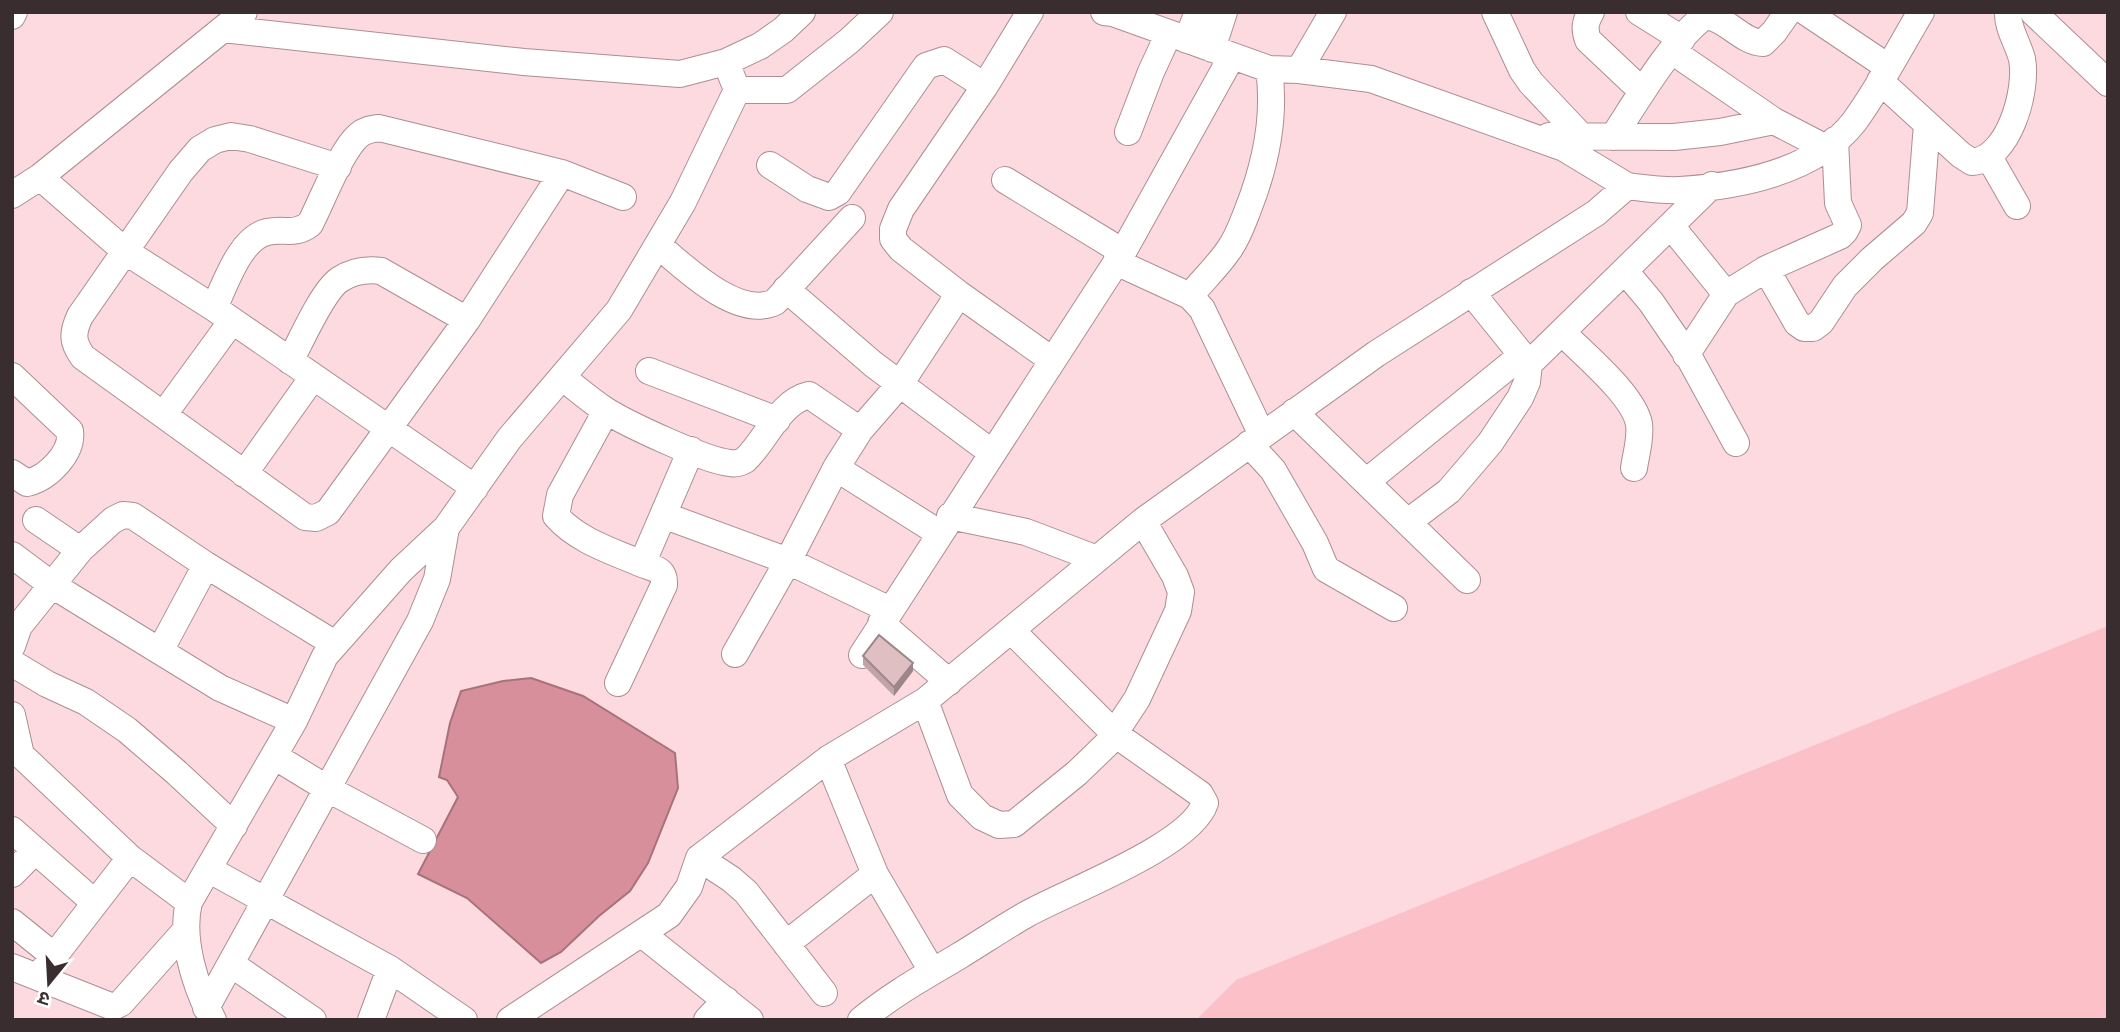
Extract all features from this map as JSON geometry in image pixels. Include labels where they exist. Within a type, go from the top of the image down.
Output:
[{"type":"street","points":[[12,195],[40,177],[244,12]]},
{"type":"street","points":[[223,29],[524,62],[680,74],[726,62],[760,46],[783,21],[802,12]]},
{"type":"street","points":[[737,90],[787,90],[849,41],[880,12]]},
{"type":"street","points":[[1030,12],[985,86],[901,209],[893,229],[893,239],[901,249],[959,294],[1052,360]]},
{"type":"street","points":[[1104,12],[1185,36],[1269,69],[1300,69],[1371,79],[1564,148],[1627,186],[1679,190],[1764,178],[1807,160],[1831,144],[1853,123],[1921,12]]},
{"type":"street","points":[[862,655],[944,524],[1119,257],[1185,36],[1198,12]]},
{"type":"street","points":[[1128,132],[1151,72],[1185,36],[1224,12]]},
{"type":"street","points":[[1300,69],[1333,12]]},
{"type":"street","points":[[1495,12],[1513,55],[1526,76],[1583,138]]},
{"type":"street","points":[[1591,12],[1585,31],[1588,40],[1643,91]]},
{"type":"street","points":[[1639,12],[1683,33],[1774,121],[1831,144]]},
{"type":"street","points":[[1613,137],[1683,33],[1704,16],[1713,17],[1754,42],[1763,43],[1788,12]]},
{"type":"street","points":[[1806,12],[1884,74],[1927,124],[1972,162],[1989,157],[1996,150],[2020,100],[2022,60],[2008,12]]},
{"type":"street","points":[[2033,12],[2108,83]]},
{"type":"street","points":[[770,165],[807,189],[829,197],[838,192],[926,66],[944,60],[985,86]]},
{"type":"street","points":[[209,1014],[192,963],[186,930],[189,902],[294,721],[325,656],[401,570],[446,528],[509,439],[619,310],[683,202],[737,90],[726,62]]},
{"type":"street","points":[[1190,296],[1238,235],[1259,183],[1272,102],[1269,69]]},
{"type":"street","points":[[1528,135],[1583,138],[1695,135],[1774,121]]},
{"type":"street","points":[[1766,269],[1797,323],[1804,328],[1813,328],[1821,322],[1845,286],[1871,259],[1914,223],[1920,213],[1927,124]]},
{"type":"street","points":[[164,414],[223,314],[247,244],[267,232],[301,230],[310,224],[348,148],[358,135],[368,129],[379,128],[562,173],[624,197]]},
{"type":"street","points":[[338,167],[250,139],[231,136],[215,140],[200,149],[181,171],[74,328],[73,344],[83,357],[305,517],[316,518],[328,512],[467,320],[562,173]]},
{"type":"street","points":[[1686,355],[1726,294],[1766,269],[1832,240],[1845,231],[1848,225],[1838,204],[1831,144]]},
{"type":"street","points":[[1989,157],[2017,206]]},
{"type":"street","points":[[40,177],[126,252],[223,314],[475,488]]},
{"type":"street","points":[[1005,180],[1119,257],[1190,296],[1202,309],[1255,440],[1315,543],[1326,569],[1394,608]]},
{"type":"street","points":[[1366,482],[1562,332],[1712,185]]},
{"type":"street","points":[[510,1020],[668,915],[689,887],[699,858],[828,759],[925,701],[1143,521],[1376,354],[1596,214],[1627,186]]},
{"type":"street","points":[[658,245],[710,287],[747,305],[765,306],[775,302],[852,218]]},
{"type":"street","points":[[1671,226],[1726,294]]},
{"type":"street","points":[[290,361],[328,291],[339,281],[366,269],[381,271],[467,320]]},
{"type":"street","points":[[1625,271],[1651,302],[1686,355],[1736,443]]},
{"type":"street","points":[[786,289],[873,364],[991,452]]},
{"type":"street","points":[[1408,522],[1448,491],[1490,443],[1520,398],[1527,382],[1525,360],[1471,292]]},
{"type":"street","points":[[735,654],[788,561],[836,467],[860,430],[900,384],[959,294]]},
{"type":"street","points":[[1562,332],[1630,403],[1640,427],[1634,468]]},
{"type":"street","points":[[649,371],[777,419]]},
{"type":"street","points":[[12,376],[69,431],[71,439],[68,449],[36,481],[27,483],[12,473]]},
{"type":"street","points":[[244,474],[313,377]]},
{"type":"street","points":[[562,377],[607,411],[691,450],[731,464],[740,463],[747,458],[777,419],[794,402],[809,395],[860,430]]},
{"type":"street","points":[[607,411],[560,495],[556,516],[573,532],[587,540],[660,571],[664,576],[664,585],[618,683]]},
{"type":"street","points":[[1294,412],[1467,580]]},
{"type":"street","points":[[642,564],[691,450]]},
{"type":"street","points":[[836,467],[944,524],[1026,532],[1097,559]]},
{"type":"street","points":[[12,646],[19,626],[80,550],[113,520],[123,515],[134,516],[206,565],[335,644]]},
{"type":"street","points":[[663,515],[788,561],[886,617],[948,682]]},
{"type":"street","points":[[36,520],[80,550]]},
{"type":"street","points":[[925,701],[960,794],[982,817],[999,825],[1014,824],[1077,773],[1115,734],[1137,699],[1178,611],[1181,592],[1175,576],[1143,521]]},
{"type":"street","points":[[209,1014],[264,900],[328,789],[431,597],[446,528]]},
{"type":"street","points":[[12,555],[52,585],[220,688],[294,721]]},
{"type":"street","points":[[160,651],[206,565]]},
{"type":"street","points":[[862,1020],[893,994],[1027,914],[1128,865],[1173,838],[1202,814],[1205,803],[1200,794],[1115,734],[1011,630]]},
{"type":"street","points":[[12,663],[47,684],[86,702],[127,730],[234,826]]},
{"type":"street","points":[[15,743],[130,858],[189,902]]},
{"type":"street","points":[[274,756],[328,789],[423,840]]},
{"type":"street","points":[[828,759],[874,874],[932,971]]},
{"type":"street","points":[[12,830],[95,903]]},
{"type":"street","points":[[12,874],[35,851]]},
{"type":"street","points":[[37,977],[130,858]]},
{"type":"street","points":[[699,858],[746,892],[824,993]]},
{"type":"street","points":[[208,869],[390,969],[464,1020]]},
{"type":"street","points":[[786,944],[874,874]]},
{"type":"street","points":[[12,922],[54,956]]},
{"type":"street","points":[[12,967],[113,1007],[121,1003],[186,930]]},
{"type":"street","points":[[642,933],[750,1020]]},
{"type":"street","points":[[231,964],[313,1020]]},
{"type":"street","points":[[371,1020],[390,969]]},
{"type":"street","points":[[707,1020],[726,1000]]},
{"type":"shaded area","points":[[2108,626],[2108,1020],[1196,1020],[1236,980]]},
{"type":"shaded area","points":[[531,678],[583,696],[675,753],[678,788],[648,863],[630,891],[561,952],[541,963],[467,898],[418,874],[458,797],[447,780],[439,777],[450,723],[461,691],[503,681]]},
{"type":"building","points":[[879,635],[913,663],[894,687],[863,656]]}]
